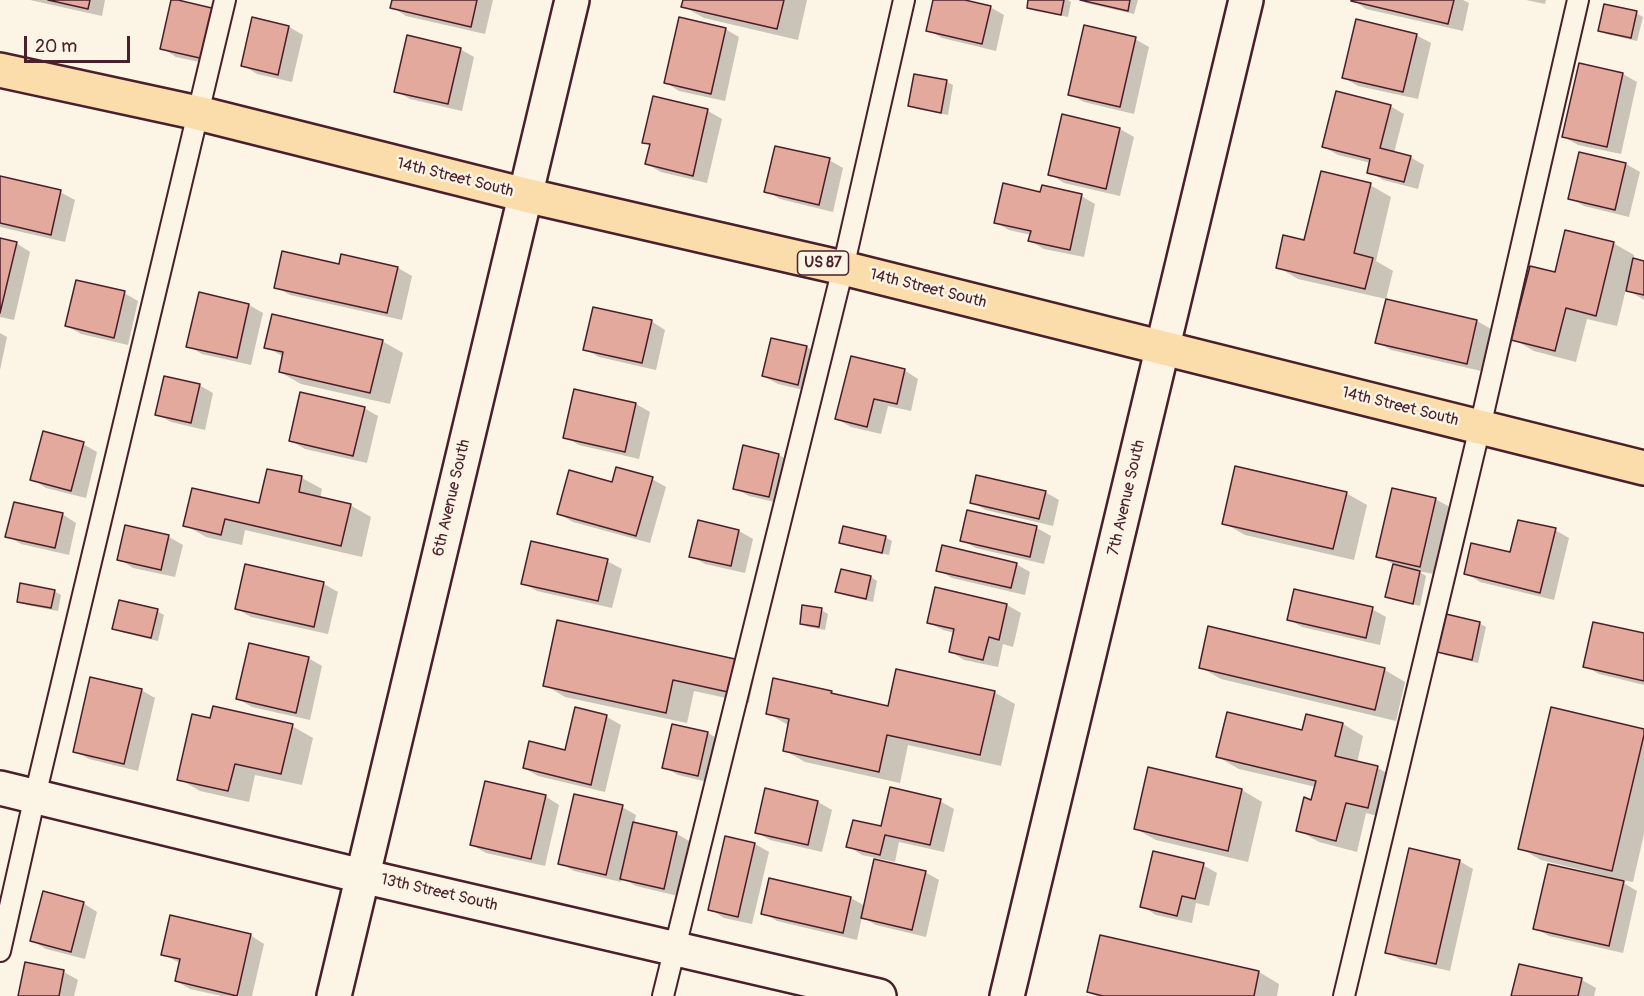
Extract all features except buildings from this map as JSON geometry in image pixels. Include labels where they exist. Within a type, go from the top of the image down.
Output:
[{"type":"main road","name":"14th Street South","points":[[0,70],[198,113],[525,195],[843,268],[1644,468]]},
{"type":"street","name":"6th Avenue South","points":[[334,996],[572,0]]},
{"type":"street","name":"7th Avenue South","points":[[1007,996],[1246,0]]},
{"type":"street","name":"13th Street South","points":[[0,788],[362,876],[879,996]]},
{"type":"lane","points":[[0,951],[225,0]]},
{"type":"lane","points":[[663,996],[843,268],[904,0]]},
{"type":"lane","points":[[1344,996],[1480,427],[1578,0]]}]
